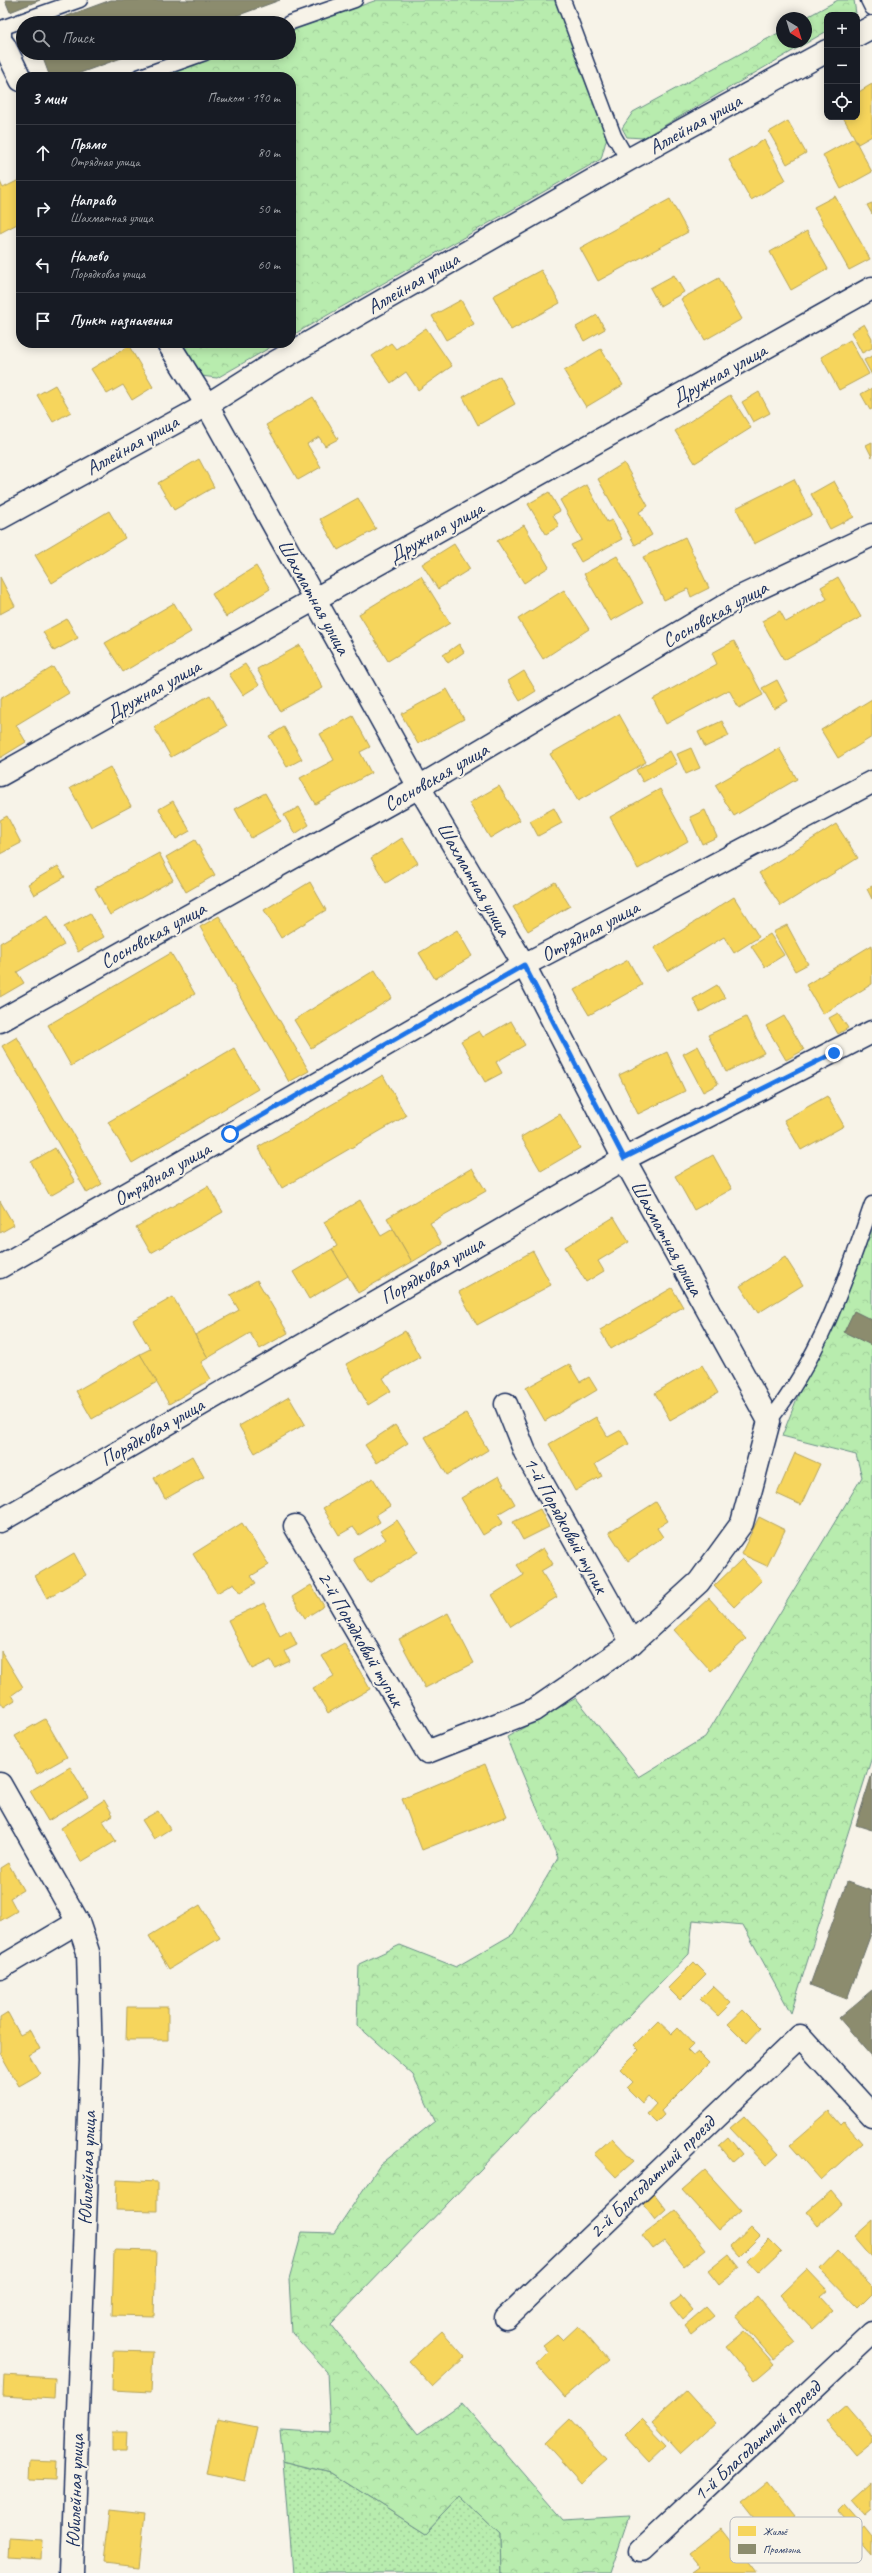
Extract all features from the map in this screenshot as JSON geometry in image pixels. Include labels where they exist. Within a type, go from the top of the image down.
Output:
[{"type":"street","points":[[860,33],[872,27]]},
{"type":"street","points":[[2,33],[18,72]]},
{"type":"street","name":"Аллейная улица","points":[[0,518],[207,405],[272,364],[628,160],[824,53]]},
{"type":"street","name":"Дружная улица","points":[[0,775],[872,288]]},
{"type":"street","name":"Шахматная улица","points":[[171,348],[207,405],[420,787],[524,965],[624,1158],[769,1421]]},
{"type":"street","name":"Сосновская улица","points":[[0,1021],[420,787],[736,599],[872,534]]},
{"type":"street","name":"Отрядная улица","points":[[0,1267],[524,965],[872,782]]},
{"type":"street","name":"Порядковая улица","points":[[0,1520],[624,1158],[872,1032]]},
{"type":"street","name":"1-й Порядковый тупик","points":[[506,1404],[525,1452],[632,1643]]},
{"type":"street","points":[[632,1643],[699,1582],[742,1523],[769,1421]]},
{"type":"street","name":"2-й Порядковый тупик","points":[[295,1526],[427,1752],[534,1710],[632,1643]]},
{"type":"street","name":"Юбилейная улица","points":[[0,1784],[78,1922],[88,1952],[90,2060],[72,2573]]},
{"type":"street","points":[[0,1968],[78,1922]]},
{"type":"street","name":"2-й Благодатный проезд","points":[[506,2318],[800,2036],[872,2115]]},
{"type":"street","name":"1-й Благодатный проезд","points":[[641,2550],[872,2333]]},
{"type":"lane","points":[[42,16],[80,0]]},
{"type":"lane","points":[[296,21],[355,0]]},
{"type":"lane","points":[[563,0],[614,136],[628,160]]},
{"type":"lane","points":[[868,0],[872,8]]},
{"type":"lane","points":[[2,33],[16,27]]},
{"type":"lane","points":[[152,72],[185,60]]},
{"type":"lane","points":[[769,1421],[790,1395],[840,1297],[872,1204]]},
{"type":"green space","points":[[377,0],[557,0],[607,137],[601,159],[296,333],[296,72],[172,72],[206,60],[296,60],[296,29]]},
{"type":"green space","points":[[838,0],[854,0],[856,12],[824,12],[824,33],[812,40],[812,14]]},
{"type":"green space","points":[[776,34],[776,48],[798,48],[643,138],[627,137],[622,128],[633,112]]},
{"type":"green space","points":[[185,348],[269,348],[217,378],[201,376]]},
{"type":"green space","points":[[872,1211],[872,1757],[791,2013],[743,1925],[693,1920],[689,1954],[331,2324],[418,2434],[462,2403],[563,2520],[629,2516],[610,2573],[501,2573],[500,2534],[460,2496],[425,2533],[331,2473],[283,2461],[280,2430],[330,2433],[327,2372],[292,2333],[289,2279],[302,2232],[334,2233],[380,2165],[435,2121],[413,2075],[357,2025],[359,1964],[400,1945],[456,1967],[513,1934],[558,1858],[507,1737],[576,1698],[639,1777],[705,1737],[862,1477],[856,1455],[782,1436]]},
{"type":"green space","points":[[283,2461],[331,2473],[425,2533],[460,2496],[500,2534],[501,2573],[292,2573]]},
{"type":"building: Жильё","points":[[872,84],[872,136],[858,144],[845,120],[860,120],[860,91]]},
{"type":"building: Жильё","points":[[788,121],[806,153],[787,164],[769,132]]},
{"type":"building: Жильё","points":[[854,138],[872,172],[841,189],[823,155]]},
{"type":"building: Жильё","points":[[764,140],[786,180],[751,200],[729,160]]},
{"type":"building: Жильё","points":[[0,182],[3,188],[16,182],[16,225],[0,233]]},
{"type":"building: Жильё","points":[[835,196],[870,259],[849,270],[814,207]]},
{"type":"building: Жильё","points":[[670,199],[688,232],[598,281],[580,248]]},
{"type":"building: Жильё","points":[[872,203],[872,214],[867,205]]},
{"type":"building: Жильё","points":[[807,231],[828,269],[791,290],[770,252]]},
{"type":"building: Жильё","points":[[541,270],[560,303],[511,330],[493,296]]},
{"type":"building: Жильё","points":[[674,275],[684,292],[660,306],[650,288]]},
{"type":"building: Жильё","points":[[719,278],[742,319],[705,340],[681,299]]},
{"type":"building: Жильё","points":[[461,300],[474,324],[446,340],[432,316]]},
{"type":"building: Жильё","points":[[597,315],[605,329],[584,341],[576,327]]},
{"type":"building: Жильё","points":[[864,324],[872,338],[872,348],[862,353],[851,332]]},
{"type":"building: Жильё","points":[[426,328],[452,366],[418,390],[406,372],[391,383],[372,356],[391,343],[396,349]]},
{"type":"building: Жильё","points":[[850,340],[869,374],[839,390],[821,357]]},
{"type":"building: Жильё","points":[[126,348],[130,348],[153,387],[132,400],[123,385],[107,394],[91,369]]},
{"type":"building: Жильё","points":[[601,349],[623,385],[586,407],[564,371]]},
{"type":"building: Жильё","points":[[872,356],[872,375],[864,360]]},
{"type":"building: Жильё","points":[[500,376],[515,404],[478,425],[463,397]]},
{"type":"building: Жильё","points":[[55,385],[71,412],[53,422],[37,395]]},
{"type":"building: Жильё","points":[[872,388],[872,409],[870,410],[861,394]]},
{"type":"building: Жильё","points":[[759,392],[770,413],[753,422],[742,402]]},
{"type":"building: Жильё","points":[[730,395],[751,428],[695,463],[675,431]]},
{"type":"building: Жильё","points":[[313,397],[338,439],[325,446],[319,437],[307,444],[321,467],[298,480],[266,425]]},
{"type":"building: Жильё","points":[[872,442],[872,457],[866,445]]},
{"type":"building: Жильё","points":[[199,459],[214,487],[174,510],[158,483]]},
{"type":"building: Жильё","points":[[624,463],[648,506],[639,512],[652,535],[635,545],[598,479]]},
{"type":"building: Жильё","points":[[794,479],[812,515],[754,544],[736,508]]},
{"type":"building: Жильё","points":[[834,481],[854,517],[830,529],[811,494]]},
{"type":"building: Жильё","points":[[587,485],[607,522],[612,520],[622,539],[581,562],[571,545],[582,540],[560,500]]},
{"type":"building: Жильё","points":[[549,492],[560,511],[553,515],[559,526],[546,534],[528,504]]},
{"type":"building: Жильё","points":[[358,498],[376,529],[338,550],[320,519]]},
{"type":"building: Жильё","points":[[109,511],[125,538],[52,583],[35,555]]},
{"type":"building: Жильё","points":[[524,525],[549,567],[524,583],[497,541]]},
{"type":"building: Жильё","points":[[685,537],[709,588],[691,597],[688,589],[664,600],[643,557]]},
{"type":"building: Жильё","points":[[454,544],[470,569],[438,589],[422,564]]},
{"type":"building: Жильё","points":[[617,556],[643,603],[611,621],[584,574]]},
{"type":"building: Жильё","points":[[256,566],[270,589],[226,617],[212,594]]},
{"type":"building: Жильё","points":[[421,576],[450,623],[388,661],[359,614]]},
{"type":"building: Жильё","points":[[0,577],[15,606],[0,614]]},
{"type":"building: Жильё","points":[[838,577],[861,617],[784,660],[762,621],[780,611],[786,622],[827,599],[821,587]]},
{"type":"building: Жильё","points":[[564,590],[589,629],[543,659],[518,619]]},
{"type":"building: Жильё","points":[[174,603],[191,632],[123,672],[105,643]]},
{"type":"building: Жильё","points":[[67,619],[78,638],[54,651],[43,632]]},
{"type":"building: Жильё","points":[[734,641],[763,695],[739,708],[729,690],[666,724],[653,699],[717,664],[712,653]]},
{"type":"building: Жильё","points":[[459,644],[464,652],[448,663],[443,655]]},
{"type":"building: Жильё","points":[[300,645],[323,688],[280,711],[257,669]]},
{"type":"building: Жильё","points":[[245,664],[259,685],[243,695],[229,674]]},
{"type":"building: Жильё","points":[[53,667],[69,693],[16,725],[26,742],[0,758],[0,699]]},
{"type":"building: Жильё","points":[[524,671],[536,691],[520,701],[508,681]]},
{"type":"building: Жильё","points":[[777,680],[788,701],[774,709],[762,688]]},
{"type":"building: Жильё","points":[[447,689],[464,719],[418,744],[401,714]]},
{"type":"building: Жильё","points":[[210,695],[227,726],[171,757],[154,727]]},
{"type":"building: Жильё","points":[[872,699],[872,737],[838,758],[821,730]]},
{"type":"building: Жильё","points":[[619,714],[646,762],[578,801],[550,754]]},
{"type":"building: Жильё","points":[[353,716],[370,747],[360,752],[371,773],[315,804],[300,778],[334,760],[320,734]]},
{"type":"building: Жильё","points":[[722,721],[729,736],[705,747],[698,732]]},
{"type":"building: Жильё","points":[[284,727],[302,759],[287,767],[269,736]]},
{"type":"building: Жильё","points":[[691,748],[700,768],[686,774],[677,754]]},
{"type":"building: Жильё","points":[[779,748],[797,779],[734,816],[715,785]]},
{"type":"building: Жильё","points":[[670,751],[677,764],[643,782],[636,770]]},
{"type":"building: Жильё","points":[[110,767],[131,806],[91,827],[70,788]]},
{"type":"building: Жильё","points":[[499,786],[520,820],[490,838],[469,803]]},
{"type":"building: Жильё","points":[[660,789],[688,841],[638,869],[610,817]]},
{"type":"building: Жильё","points":[[265,793],[281,821],[251,838],[235,809]]},
{"type":"building: Жильё","points":[[173,801],[190,831],[176,839],[159,809]]},
{"type":"building: Жильё","points":[[299,807],[309,825],[295,834],[284,815]]},
{"type":"building: Жильё","points":[[554,808],[562,823],[538,836],[530,821]]},
{"type":"building: Жильё","points":[[705,810],[717,837],[702,844],[690,817]]},
{"type":"building: Жильё","points":[[7,816],[21,843],[0,854],[0,820]]},
{"type":"building: Жильё","points":[[836,824],[858,858],[781,906],[759,873]]},
{"type":"building: Жильё","points":[[402,838],[418,863],[386,883],[371,858]]},
{"type":"building: Жильё","points":[[195,840],[215,875],[186,892],[166,857]]},
{"type":"building: Жильё","points":[[159,853],[173,880],[110,915],[95,888]]},
{"type":"building: Жильё","points":[[58,866],[65,877],[34,895],[28,884]]},
{"type":"building: Жильё","points":[[310,882],[326,910],[281,938],[264,910]]},
{"type":"building: Жильё","points":[[555,882],[570,906],[528,931],[513,907]]},
{"type":"building: Жильё","points":[[872,886],[872,899],[867,889]]},
{"type":"building: Жильё","points":[[734,897],[759,937],[734,953],[724,937],[668,971],[654,948]]},
{"type":"building: Жильё","points":[[90,913],[104,937],[78,952],[64,927]]},
{"type":"building: Жильё","points":[[47,916],[64,945],[17,972],[24,983],[0,997],[0,943]]},
{"type":"building: Жильё","points":[[219,916],[309,1071],[289,1082],[200,927]]},
{"type":"building: Жильё","points":[[787,925],[808,964],[795,971],[773,932]]},
{"type":"building: Жильё","points":[[457,930],[472,956],[435,979],[419,953]]},
{"type":"building: Жильё","points":[[770,934],[784,955],[765,967],[751,946]]},
{"type":"building: Жильё","points":[[872,945],[872,984],[823,1014],[806,985]]},
{"type":"building: Жильё","points":[[171,953],[195,994],[71,1066],[48,1025]]},
{"type":"building: Жильё","points":[[628,960],[642,985],[589,1015],[574,990]]},
{"type":"building: Жильё","points":[[375,970],[392,998],[311,1048],[294,1020]]},
{"type":"building: Жильё","points":[[717,985],[725,998],[700,1012],[693,999]]},
{"type":"building: Жильё","points":[[838,1013],[848,1028],[838,1034],[829,1018]]},
{"type":"building: Жильё","points":[[784,1016],[804,1050],[786,1060],[766,1026]]},
{"type":"building: Жильё","points":[[746,1017],[764,1053],[726,1072],[708,1035]]},
{"type":"building: Жильё","points":[[511,1021],[525,1045],[496,1062],[502,1073],[485,1082],[461,1041],[479,1031],[483,1037]]},
{"type":"building: Жильё","points":[[17,1037],[102,1184],[87,1193],[2,1046]]},
{"type":"building: Жильё","points":[[698,1046],[718,1084],[703,1092],[683,1054]]},
{"type":"building: Жильё","points":[[234,1048],[258,1089],[132,1163],[108,1122]]},
{"type":"building: Жильё","points":[[667,1052],[685,1091],[638,1114],[619,1075]]},
{"type":"building: Жильё","points":[[383,1075],[406,1116],[282,1188],[258,1147]]},
{"type":"building: Жильё","points":[[827,1096],[844,1126],[801,1150],[784,1120]]},
{"type":"building: Жильё","points":[[560,1114],[580,1148],[541,1171],[521,1137]]},
{"type":"building: Жильё","points":[[55,1148],[75,1182],[50,1196],[31,1162]]},
{"type":"building: Жильё","points":[[713,1155],[732,1189],[694,1210],[675,1176]]},
{"type":"building: Жильё","points":[[472,1168],[486,1191],[430,1223],[442,1244],[412,1262],[387,1218]]},
{"type":"building: Жильё","points":[[208,1186],[223,1212],[151,1253],[136,1227]]},
{"type":"building: Жильё","points":[[360,1200],[381,1236],[393,1229],[412,1262],[358,1293],[332,1249],[337,1246],[324,1222]]},
{"type":"building: Жильё","points":[[0,1201],[14,1225],[0,1233]]},
{"type":"building: Жильё","points":[[614,1217],[629,1242],[598,1261],[604,1271],[586,1282],[565,1247]]},
{"type":"building: Жильё","points":[[332,1249],[348,1276],[309,1299],[293,1272]]},
{"type":"building: Жильё","points":[[533,1251],[551,1285],[477,1325],[459,1292]]},
{"type":"building: Жильё","points":[[785,1257],[803,1285],[758,1313],[740,1286]]},
{"type":"building: Жильё","points":[[257,1280],[288,1333],[260,1349],[250,1333],[208,1358],[195,1335],[239,1310],[230,1295]]},
{"type":"building: Жильё","points":[[672,1288],[683,1307],[611,1349],[600,1330]]},
{"type":"building: Жильё","points":[[173,1297],[208,1358],[201,1362],[211,1379],[169,1404],[140,1354],[150,1349],[133,1320]]},
{"type":"building: Жильё","points":[[405,1331],[420,1357],[383,1378],[391,1391],[368,1405],[346,1364]]},
{"type":"building: Жильё","points":[[140,1354],[157,1382],[92,1419],[76,1391]]},
{"type":"building: Жильё","points":[[569,1364],[580,1382],[589,1377],[597,1390],[545,1421],[526,1388]]},
{"type":"building: Жильё","points":[[702,1365],[718,1393],[670,1420],[655,1393]]},
{"type":"building: Жильё","points":[[289,1397],[305,1424],[255,1453],[239,1426]]},
{"type":"building: Жильё","points":[[466,1413],[488,1450],[447,1475],[425,1437]]},
{"type":"building: Жильё","points":[[596,1417],[608,1437],[621,1430],[629,1444],[595,1464],[602,1476],[575,1491],[549,1444]]},
{"type":"building: Жильё","points":[[395,1425],[408,1443],[377,1463],[365,1445]]},
{"type":"building: Жильё","points":[[795,1453],[820,1464],[801,1505],[777,1494]]},
{"type":"building: Жильё","points":[[192,1456],[204,1477],[165,1499],[154,1478]]},
{"type":"building: Жильё","points":[[499,1476],[515,1504],[498,1514],[503,1523],[483,1535],[461,1498]]},
{"type":"building: Жильё","points":[[373,1478],[390,1506],[376,1515],[380,1522],[359,1535],[353,1527],[339,1535],[323,1508]]},
{"type":"building: Жильё","points":[[656,1502],[668,1521],[657,1528],[663,1537],[628,1561],[609,1532]]},
{"type":"building: Жильё","points":[[540,1509],[549,1527],[523,1540],[513,1522]]},
{"type":"building: Жильё","points":[[759,1517],[785,1530],[767,1566],[741,1554]]},
{"type":"building: Жильё","points":[[397,1520],[418,1552],[369,1583],[354,1559],[386,1539],[380,1531]]},
{"type":"building: Жильё","points":[[242,1523],[269,1565],[251,1576],[256,1583],[240,1593],[234,1583],[217,1593],[193,1554]]},
{"type":"building: Жильё","points":[[543,1548],[553,1564],[541,1571],[557,1597],[511,1626],[492,1595],[524,1575],[517,1565]]},
{"type":"building: Жильё","points":[[74,1553],[86,1575],[47,1598],[35,1576]]},
{"type":"building: Жильё","points":[[742,1559],[762,1580],[734,1607],[714,1586]]},
{"type":"building: Жильё","points":[[311,1585],[324,1606],[305,1618],[292,1597]]},
{"type":"building: Жильё","points":[[709,1598],[746,1639],[711,1671],[674,1630]]},
{"type":"building: Жильё","points":[[264,1603],[280,1636],[290,1630],[297,1645],[285,1651],[290,1661],[275,1668],[271,1660],[252,1669],[228,1620]]},
{"type":"building: Жильё","points":[[448,1613],[474,1663],[425,1688],[399,1639]]},
{"type":"building: Жильё","points":[[344,1643],[370,1689],[328,1713],[313,1688],[334,1676],[322,1656]]},
{"type":"building: Жильё","points":[[1,1651],[23,1687],[12,1695],[15,1700],[4,1707],[0,1701]]},
{"type":"building: Жильё","points":[[45,1719],[67,1757],[37,1774],[15,1736]]},
{"type":"building: Жильё","points":[[485,1764],[507,1816],[422,1850],[402,1799]]},
{"type":"building: Жильё","points":[[70,1767],[88,1797],[48,1821],[30,1791]]},
{"type":"building: Жильё","points":[[104,1800],[113,1815],[103,1821],[116,1841],[81,1862],[61,1828]]},
{"type":"building: Жильё","points":[[158,1811],[170,1829],[154,1839],[142,1820]]},
{"type":"building: Жильё","points":[[8,1863],[23,1890],[10,1898],[17,1911],[0,1921],[0,1868]]},
{"type":"building: Жильё","points":[[200,1905],[220,1938],[169,1969],[149,1936]]},
{"type":"building: Жильё","points":[[694,1962],[706,1974],[680,2000],[668,1988]]},
{"type":"building: Жильё","points":[[713,1986],[731,2003],[718,2016],[700,1999]]},
{"type":"building: Жильё","points":[[127,2007],[168,2007],[168,2040],[126,2040]]},
{"type":"building: Жильё","points":[[743,2010],[761,2028],[747,2043],[728,2024]]},
{"type":"building: Жильё","points":[[8,2013],[20,2035],[30,2030],[40,2049],[29,2055],[40,2074],[19,2086],[0,2053],[0,2018]]},
{"type":"building: Жильё","points":[[658,2021],[672,2034],[678,2028],[693,2044],[687,2050],[693,2056],[698,2052],[709,2063],[661,2111],[664,2115],[656,2123],[647,2114],[656,2104],[648,2096],[642,2103],[627,2088],[633,2082],[620,2069],[639,2050],[634,2045]]},
{"type":"building: Жильё","points":[[829,2111],[841,2125],[844,2122],[862,2143],[821,2180],[790,2145]]},
{"type":"building: Жильё","points":[[744,2116],[779,2154],[766,2166],[730,2128]]},
{"type":"building: Жильё","points":[[728,2137],[742,2154],[733,2162],[719,2145]]},
{"type":"building: Жильё","points":[[612,2138],[634,2161],[616,2177],[594,2154]]},
{"type":"building: Жильё","points":[[705,2170],[741,2210],[718,2230],[682,2190]]},
{"type":"building: Жильё","points":[[117,2180],[157,2182],[157,2211],[116,2210]]},
{"type":"building: Жильё","points":[[831,2191],[842,2204],[818,2225],[807,2212]]},
{"type":"building: Жильё","points":[[653,2192],[666,2209],[655,2219],[641,2201]]},
{"type":"building: Жильё","points":[[675,2210],[706,2249],[684,2266],[664,2241],[653,2249],[642,2235]]},
{"type":"building: Жильё","points":[[872,2220],[872,2257],[854,2236]]},
{"type":"building: Жильё","points":[[751,2227],[760,2236],[740,2256],[731,2246]]},
{"type":"building: Жильё","points":[[769,2239],[781,2251],[758,2273],[747,2261]]},
{"type":"building: Жильё","points":[[114,2250],[156,2251],[154,2316],[112,2315]]},
{"type":"building: Жильё","points":[[837,2251],[872,2287],[872,2294],[858,2308],[820,2269]]},
{"type":"building: Жильё","points":[[729,2254],[740,2268],[719,2285],[708,2271]]},
{"type":"building: Жильё","points":[[807,2269],[828,2291],[821,2297],[833,2310],[812,2329],[780,2295]]},
{"type":"building: Жильё","points":[[681,2296],[693,2310],[683,2319],[671,2304]]},
{"type":"building: Жильё","points":[[757,2296],[796,2342],[774,2360],[735,2315]]},
{"type":"building: Жильё","points":[[706,2307],[714,2316],[691,2335],[684,2326]]},
{"type":"building: Жильё","points":[[578,2326],[608,2360],[565,2397],[536,2364],[549,2352],[543,2345],[557,2334],[563,2340]]},
{"type":"building: Жильё","points":[[442,2331],[465,2357],[433,2387],[409,2361]]},
{"type":"building: Жильё","points":[[745,2331],[774,2364],[754,2381],[726,2347]]},
{"type":"building: Жильё","points":[[113,2351],[153,2352],[151,2392],[112,2390]]},
{"type":"building: Жильё","points":[[4,2375],[55,2378],[54,2399],[3,2396]]},
{"type":"building: Жильё","points":[[686,2391],[715,2423],[681,2454],[652,2422]]},
{"type":"building: Жильё","points":[[846,2406],[872,2436],[872,2441],[855,2455],[827,2422]]},
{"type":"building: Жильё","points":[[217,2419],[257,2427],[245,2481],[206,2473]]},
{"type":"building: Жильё","points":[[570,2419],[607,2460],[581,2483],[545,2443]]},
{"type":"building: Жильё","points":[[641,2419],[666,2445],[649,2461],[625,2435]]},
{"type":"building: Жильё","points":[[112,2432],[127,2432],[126,2451],[112,2451]]},
{"type":"building: Жильё","points":[[30,2461],[56,2462],[55,2480],[29,2479]]},
{"type":"building: Жильё","points":[[767,2482],[795,2517],[754,2517],[742,2502]]},
{"type":"building: Жильё","points":[[872,2483],[872,2510],[865,2516],[852,2501]]},
{"type":"building: Жильё","points":[[844,2505],[854,2517],[843,2517],[838,2511]]},
{"type":"building: Жильё","points":[[110,2511],[145,2515],[139,2566],[104,2562]]},
{"type":"building: Жильё","points":[[721,2527],[730,2538],[730,2563],[749,2563],[757,2573],[693,2573],[700,2568],[688,2553]]},
{"type":"building: Жильё","points":[[864,2527],[872,2537],[872,2555],[862,2543],[862,2529]]},
{"type":"building: Жильё","points":[[8,2538],[42,2540],[41,2559],[7,2557]]},
{"type":"building: Промзона","points":[[5,0],[40,0],[10,12]]},
{"type":"building: Промзона","points":[[111,0],[280,0],[236,16],[67,16]]},
{"type":"building: Промзона","points":[[44,60],[116,60],[83,72],[48,72]]},
{"type":"building: Промзона","points":[[854,1311],[872,1320],[871,1345],[844,1332]]},
{"type":"building: Промзона","points":[[872,1774],[872,1830],[856,1825]]},
{"type":"building: Промзона","points":[[847,1882],[872,1891],[872,1931],[847,1999],[810,1985]]},
{"type":"building: Промзона","points":[[872,1990],[872,2056],[839,2018]]},
{"type":"route","points":[[230,1134],[524,965],[624,1158],[834,1053]]}]
